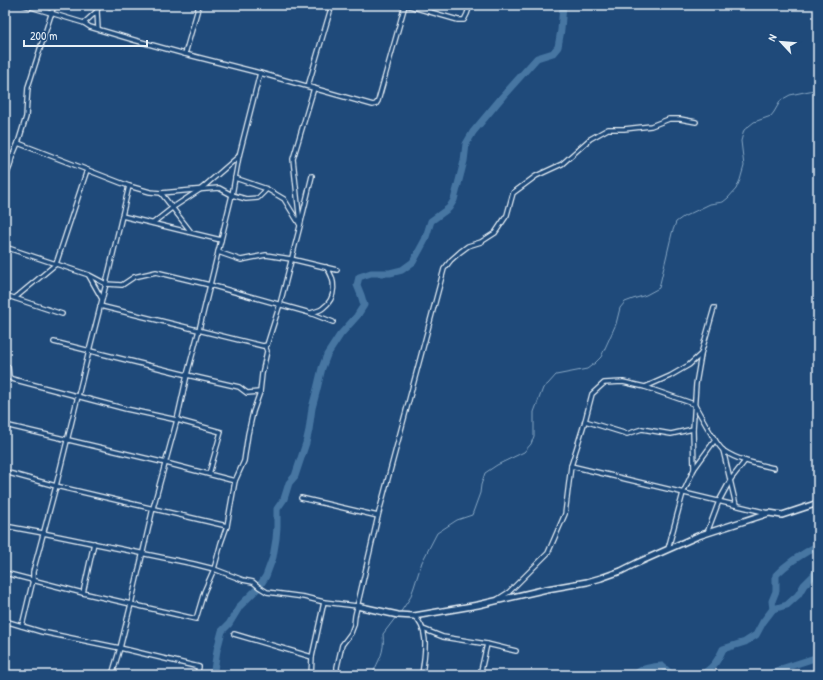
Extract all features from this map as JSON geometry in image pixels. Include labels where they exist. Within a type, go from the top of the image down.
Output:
[{"type":"street","points":[[24,5],[84,22],[90,27],[185,54],[260,72],[373,105],[378,101],[405,5],[458,20],[464,20],[470,5]]},
{"type":"street","points":[[5,178],[18,144],[26,117],[28,87],[54,5]]},
{"type":"street","points":[[98,29],[97,11],[99,5]]},
{"type":"street","points":[[185,54],[199,5]]},
{"type":"street","points":[[308,86],[332,5]]},
{"type":"street","points":[[84,22],[97,11]]},
{"type":"street","points":[[112,675],[131,604],[153,508],[177,420],[232,195],[239,156],[260,72]]},
{"type":"street","points":[[300,226],[293,159],[314,88]]},
{"type":"street","points":[[337,675],[337,667],[342,644],[351,633],[378,516],[444,269],[451,260],[468,246],[478,244],[494,233],[507,215],[514,193],[536,176],[562,164],[590,139],[608,129],[651,126],[669,119],[680,119],[696,122]]},
{"type":"street","points":[[18,144],[128,186],[150,192],[161,193],[219,188],[232,195],[246,199],[258,198],[267,189]]},
{"type":"street","points":[[5,154],[12,157]]},
{"type":"street","points":[[153,223],[172,208],[201,189],[239,156]]},
{"type":"street","points":[[15,298],[56,264],[88,170]]},
{"type":"street","points":[[265,346],[268,343],[280,304],[312,176]]},
{"type":"street","points":[[235,178],[267,189],[284,199],[300,226]]},
{"type":"street","points":[[22,626],[33,580],[33,572],[68,440],[128,186]]},
{"type":"street","points":[[161,193],[191,232]]},
{"type":"street","points":[[122,216],[220,240]]},
{"type":"street","points":[[5,247],[89,275],[106,284],[122,285],[134,277],[156,272],[280,304],[333,322]]},
{"type":"street","points":[[218,252],[241,260],[266,255],[291,258],[337,270]]},
{"type":"street","points":[[310,313],[323,309],[330,300],[334,289],[330,273],[326,267]]},
{"type":"street","points":[[89,275],[102,299]]},
{"type":"street","points":[[5,295],[62,314]]},
{"type":"street","points":[[100,306],[265,346]]},
{"type":"street","points":[[694,469],[693,429],[696,384],[701,354],[714,308]]},
{"type":"street","points":[[54,342],[239,387],[246,393],[260,392]]},
{"type":"street","points":[[5,573],[196,619],[204,592],[214,569],[220,543],[227,526],[235,481],[244,461],[253,412],[260,392],[267,351],[265,346]]},
{"type":"street","points":[[645,387],[670,376],[689,365],[701,354]]},
{"type":"street","points":[[5,364],[8,367],[9,377],[12,380],[221,432],[209,474]]},
{"type":"street","points":[[497,600],[509,592],[548,554],[565,514],[571,466],[592,394],[604,383],[623,382],[645,387],[694,404],[715,440],[723,450],[736,505]]},
{"type":"street","points":[[585,421],[627,434],[642,429],[671,434],[693,429]]},
{"type":"street","points":[[5,425],[235,481]]},
{"type":"street","points":[[668,549],[683,493],[694,469],[715,440]]},
{"type":"street","points":[[723,450],[745,461],[774,468]]},
{"type":"street","points":[[708,533],[719,501],[731,479],[745,461]]},
{"type":"street","points":[[571,466],[769,513],[782,515],[818,504]]},
{"type":"street","points":[[5,472],[23,478],[227,526]]},
{"type":"street","points":[[301,498],[378,516]]},
{"type":"street","points":[[5,526],[94,543],[214,569],[243,580],[253,582],[267,592],[357,606],[398,615],[414,616],[478,605],[601,578],[621,571],[698,536],[769,513]]},
{"type":"street","points":[[83,593],[94,543]]},
{"type":"street","points":[[311,675],[312,657],[324,602]]},
{"type":"street","points":[[414,616],[418,619],[423,629],[425,639],[422,675]]},
{"type":"street","points":[[5,621],[42,632],[120,648],[199,667],[197,675]]},
{"type":"street","points":[[423,629],[443,637],[487,644],[516,651]]},
{"type":"street","points":[[234,634],[312,657]]},
{"type":"street","points":[[480,675],[487,644]]},
{"type":"waterway","points":[[218,675],[214,670],[222,631],[229,624],[240,606],[259,587],[266,576],[273,557],[276,539],[277,509],[284,499],[289,483],[295,476],[306,443],[312,408],[322,368],[327,355],[340,335],[357,316],[364,305],[357,285],[359,277],[371,273],[390,273],[402,270],[413,262],[425,240],[431,221],[449,208],[454,200],[464,161],[466,144],[473,132],[537,58],[553,53],[558,47],[563,5]]},
{"type":"waterway","points":[[400,613],[410,598],[422,562],[437,533],[457,520],[472,515],[485,473],[497,465],[524,452],[531,444],[534,436],[534,412],[543,388],[556,375],[587,369],[595,363],[601,357],[616,324],[620,308],[625,302],[646,295],[659,288],[676,222],[710,204],[723,202],[736,189],[744,166],[741,141],[744,130],[754,122],[771,116],[781,100],[790,95],[818,90]]},
{"type":"waterway","points":[[701,675],[709,670],[719,658],[723,649],[745,642],[756,635],[763,622],[773,609],[772,601],[776,591],[776,575],[791,562],[818,545]]},
{"type":"waterway","points":[[773,609],[787,605],[798,595],[804,585],[818,569]]},
{"type":"waterway","points":[[372,675],[382,651],[383,634],[396,617]]},
{"type":"waterway","points":[[767,675],[818,657]]},
{"type":"waterway","points":[[635,675],[644,669],[662,666],[672,675]]}]
